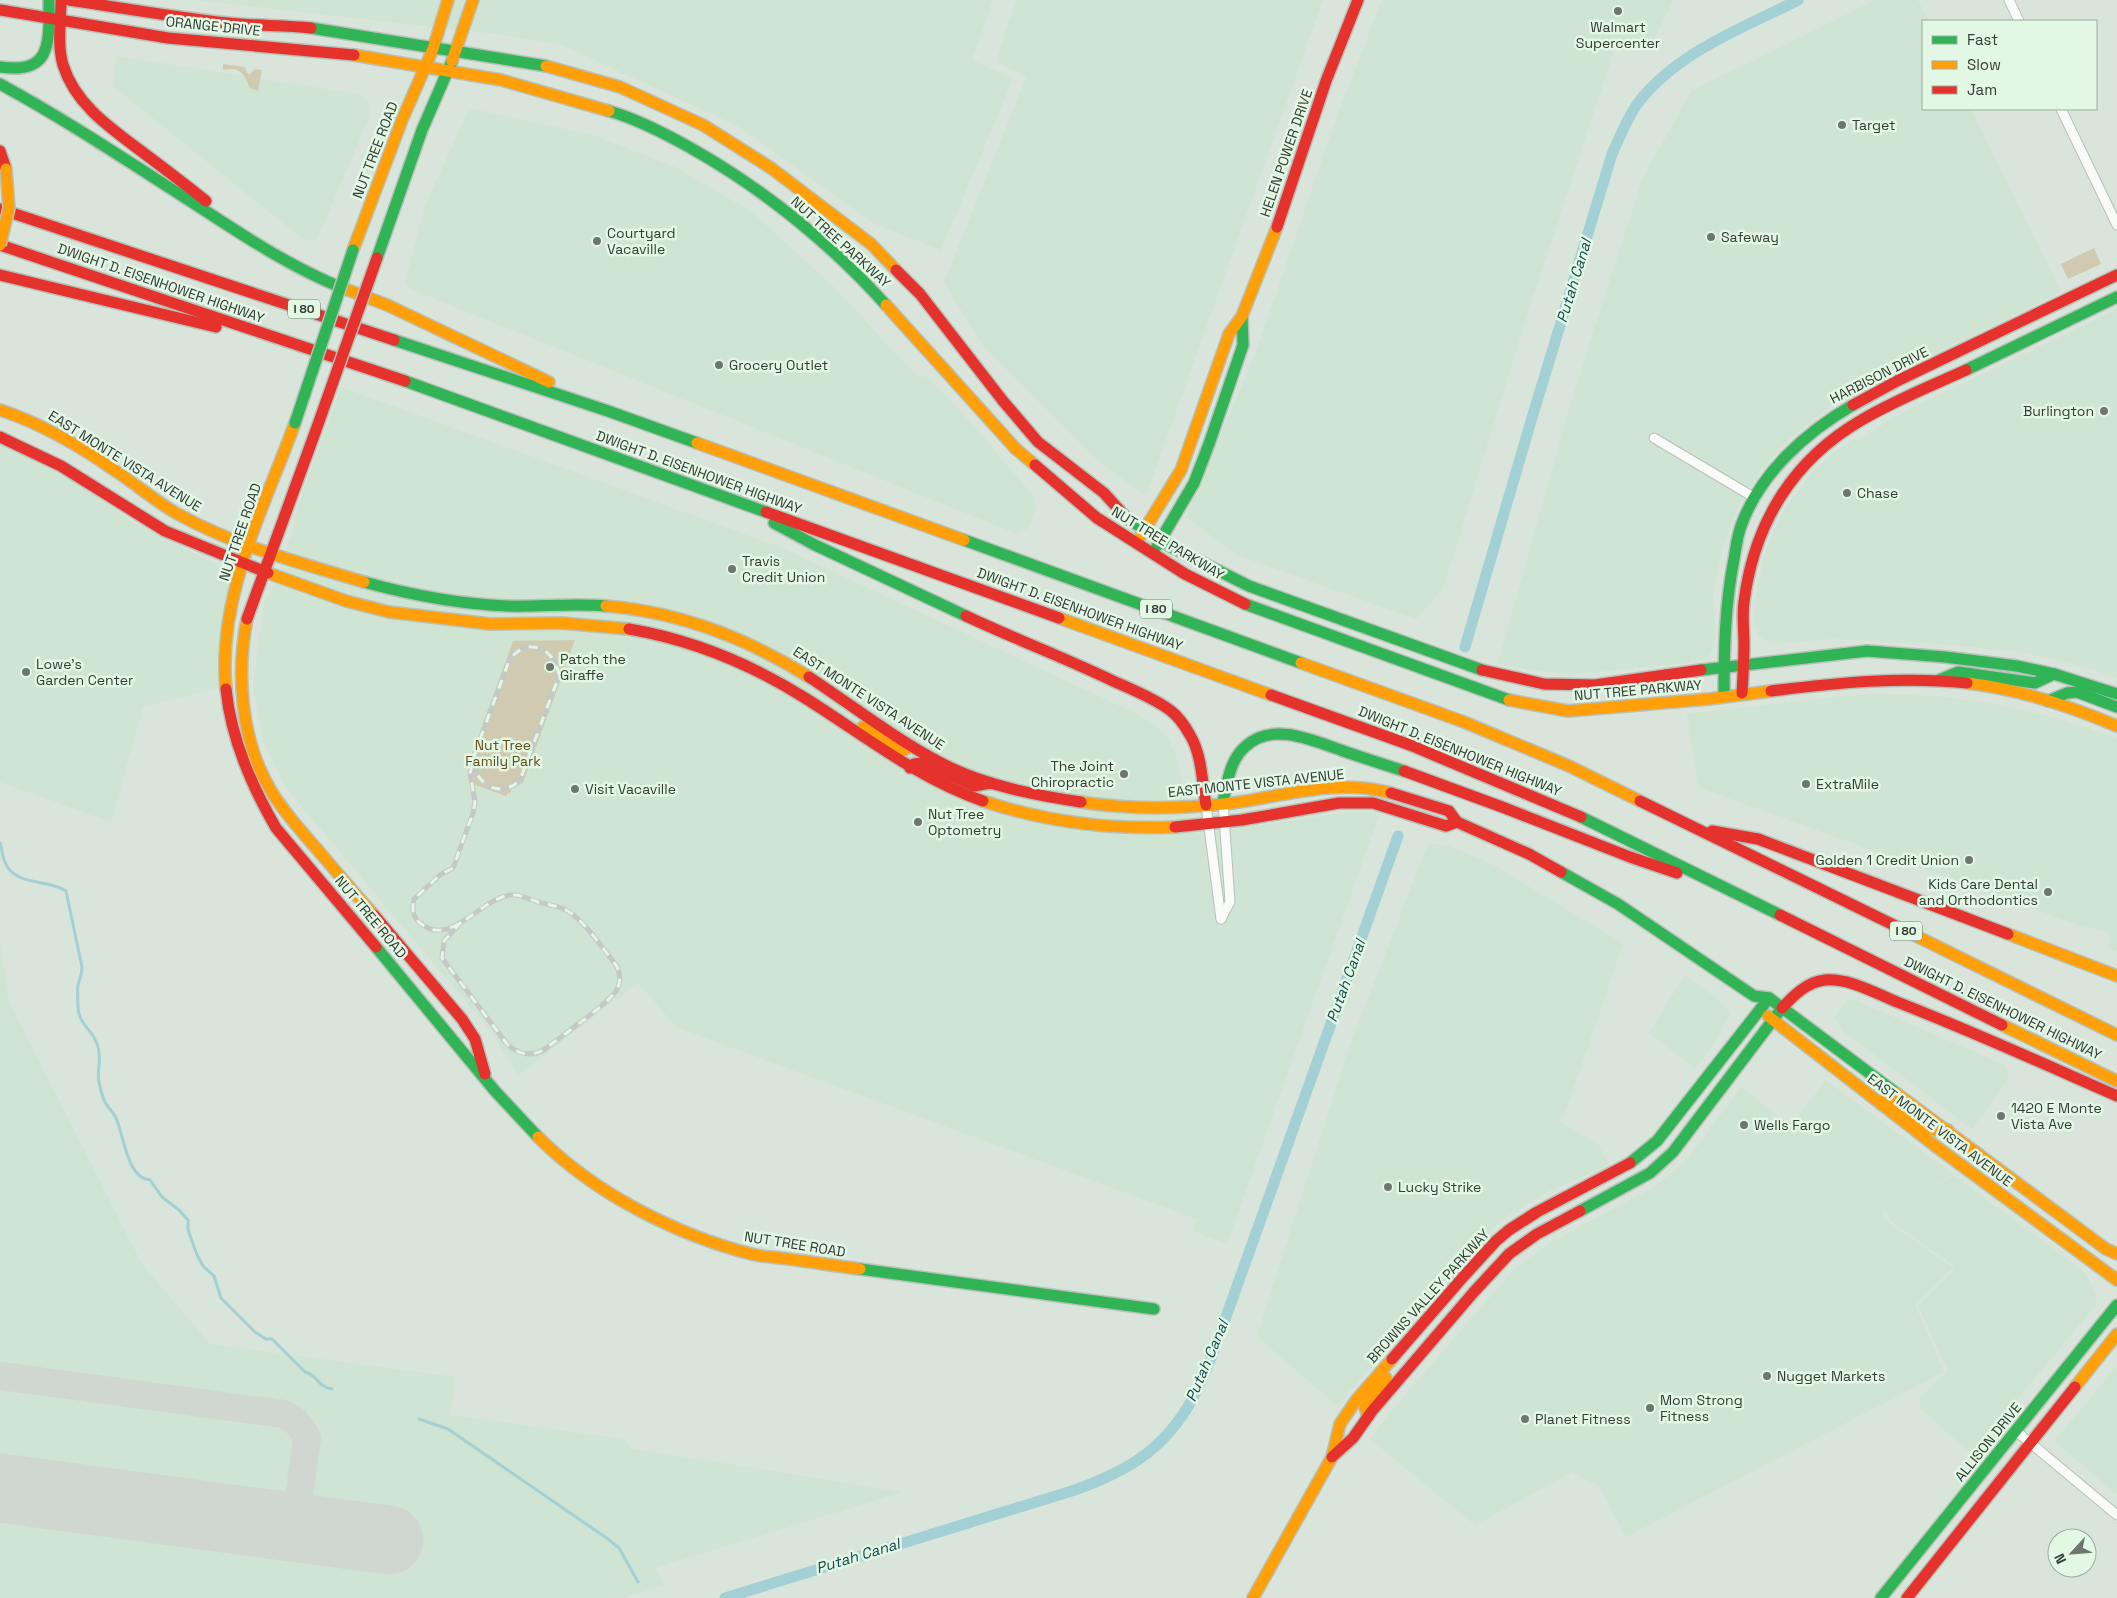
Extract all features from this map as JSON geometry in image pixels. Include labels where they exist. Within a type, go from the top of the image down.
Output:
[{"type":"main road","points":[[49,0],[55,20],[63,64],[75,92],[95,116],[259,241],[272,253]]},
{"type":"main road","points":[[0,67],[16,71],[28,68],[38,62],[46,52],[61,0]]},
{"type":"main road","name":"ORANGE DRIVE","points":[[69,0],[156,14],[230,23],[267,23],[347,33],[433,49]]},
{"type":"main road","name":"NUT TREE ROAD","points":[[448,0],[433,49],[424,67],[353,250],[295,423],[249,545],[228,618],[224,647],[226,692],[234,735],[260,804],[276,828],[501,1098],[536,1135],[568,1163],[626,1203],[673,1227],[714,1244],[752,1254],[1154,1309]]},
{"type":"main road","name":"NUT TREE ROAD","points":[[473,0],[449,71],[422,130],[272,553],[250,609],[246,625],[243,672],[244,707],[248,728],[270,788],[296,823],[462,1019],[475,1039],[487,1079]]},
{"type":"main road","name":"HELEN POWER DRIVE","points":[[1136,544],[1181,470],[1229,334],[1242,316],[1278,223],[1326,81],[1358,0]]},
{"type":"main road","name":"ORANGE DRIVE","points":[[0,10],[168,38],[338,52],[424,67]]},
{"type":"main road","name":"NUT TREE PARKWAY","points":[[433,49],[546,66],[620,87],[703,125],[771,168],[871,244],[920,294],[1003,401],[1038,442],[1104,493],[1128,519],[1144,530],[1211,568],[1249,586],[1478,669],[1517,680],[1565,685],[1595,685],[1744,664],[1867,651],[1955,658],[2017,666],[2054,674],[2117,694]]},
{"type":"main road","name":"NUT TREE PARKWAY","points":[[424,67],[501,80],[619,114],[664,134],[702,154],[763,193],[860,276],[1016,449],[1097,518],[1184,574],[1235,600],[1500,698],[1568,711],[1608,709],[1835,683],[1939,680],[1984,685],[2048,701],[2084,712],[2117,726]]},
{"type":"main road","points":[[0,84],[51,112],[272,253],[316,277],[387,305],[608,411]]},
{"type":"main road","points":[[0,151],[10,191],[10,212],[0,245]]},
{"type":"main road","name":"DWIGHT D. EISENHOWER HIGHWAY","points":[[0,209],[608,411],[1428,708],[1570,766],[2117,1035]]},
{"type":"main road","name":"DWIGHT D. EISENHOWER HIGHWAY","points":[[0,245],[348,361],[1393,738],[1560,807],[2117,1081]]},
{"type":"main road","points":[[0,275],[154,310],[348,361]]},
{"type":"main road","name":"HARBISON DRIVE","points":[[1724,696],[1726,611],[1732,570],[1744,518],[1777,466],[1806,435],[1852,403],[2117,275]]},
{"type":"main road","points":[[1742,693],[1744,604],[1753,551],[1759,533],[1779,495],[1810,457],[1861,420],[2117,296]]},
{"type":"main road","name":"HELEN POWER DRIVE","points":[[1152,554],[1194,483],[1209,444],[1243,345],[1242,316]]},
{"type":"main road","name":"EAST MONTE VISTA AVENUE","points":[[0,410],[22,416],[47,429],[117,472],[147,495],[180,515],[249,545],[370,584],[418,594],[492,605],[572,604],[611,606],[650,612],[703,625],[748,643],[806,673],[890,733],[936,760],[994,783],[1042,796],[1096,805],[1177,808],[1330,788],[1360,788],[1386,792],[1449,811],[1457,822],[1529,854],[1618,904],[1754,996],[1769,998],[2106,1249],[2117,1254]]},
{"type":"main road","name":"EAST MONTE VISTA AVENUE","points":[[0,437],[40,454],[68,469],[158,528],[188,542],[312,591],[367,608],[458,622],[493,624],[559,623],[624,628],[662,635],[717,652],[751,667],[812,702],[910,768],[973,798],[1060,821],[1156,828],[1208,825],[1339,803],[1360,802],[1386,806],[1446,826],[1457,822]]},
{"type":"main road","points":[[736,501],[815,545],[1006,634],[1125,686],[1170,710],[1182,721],[1198,755],[1206,805]]},
{"type":"main road","points":[[1939,680],[1958,672],[2035,683],[2054,674]]},
{"type":"main road","points":[[2048,701],[2066,693],[2077,692],[2117,707]]},
{"type":"main road","points":[[812,702],[828,703],[894,748],[902,751],[911,746]]},
{"type":"main road","points":[[1223,802],[1227,781],[1239,752],[1249,742],[1264,736],[1279,734],[1297,737],[1398,769],[1553,827],[1642,863],[1711,882]]},
{"type":"main road","points":[[910,768],[914,764],[920,763],[974,786],[994,783]]},
{"type":"main road","points":[[1695,828],[1758,839],[2117,976]]},
{"type":"main road","name":"BROWNS VALLEY PARKWAY","points":[[1332,1458],[1353,1438],[1368,1417],[1473,1293],[1517,1247],[1557,1222],[1628,1187],[1662,1163],[1693,1128],[1792,996],[1819,979],[1832,978],[1847,982],[1959,1026],[2117,1096]]},
{"type":"main road","name":"EAST MONTE VISTA AVENUE","points":[[1754,996],[1760,1010],[1934,1145],[2117,1280]]},
{"type":"main road","name":"BROWNS VALLEY PARKWAY","points":[[1253,1598],[1332,1458],[1340,1424],[1357,1399],[1394,1355],[1496,1241],[1509,1230],[1537,1212],[1635,1160],[1665,1133],[1769,998]]},
{"type":"main road","points":[[447,1031],[462,1019]]},
{"type":"main road","points":[[1870,1095],[1892,1102],[1934,1132],[1938,1133],[1948,1130]]},
{"type":"main road","points":[[1934,1145],[1939,1142],[1948,1142],[1980,1164],[2000,1169]]},
{"type":"main road","points":[[1557,1222],[1560,1214],[1567,1208],[1602,1190],[1602,1179]]},
{"type":"main road","points":[[1455,1286],[1473,1293],[1472,1284],[1475,1276],[1503,1243],[1509,1230]]},
{"type":"main road","points":[[1421,1355],[1423,1343],[1429,1333],[1458,1298],[1455,1286]]},
{"type":"main road","name":"ALLISON DRIVE","points":[[1882,1598],[2117,1305]]},
{"type":"main road","points":[[1907,1598],[2117,1334]]},
{"type":"main road","points":[[1368,1417],[1365,1408],[1394,1366],[1394,1355]]},
{"type":"street","points":[[2008,0],[2018,20]]},
{"type":"street","points":[[2061,110],[2117,225]]},
{"type":"street","points":[[1654,438],[1756,498]]},
{"type":"street","points":[[1206,805],[1221,919],[1230,902],[1223,802]]},
{"type":"street","points":[[2016,1431],[2117,1515]]},
{"type":"shaded area","points":[[195,0],[993,0],[972,60],[1013,79],[941,250],[875,224],[738,126],[560,44],[496,34]]},
{"type":"shaded area","points":[[1016,0],[1323,0],[1146,496],[1098,461],[983,346],[944,282],[1027,76],[996,62]]},
{"type":"shaded area","points":[[1382,0],[1673,0],[1653,42],[1618,39],[1530,306],[1443,589],[1416,619],[1237,555],[1186,517],[1256,352],[1338,113]]},
{"type":"shaded area","points":[[1876,0],[1918,0],[1928,20],[1922,20],[1922,110],[1971,110],[2061,292],[1834,403],[1790,438],[1760,472],[1739,504],[1721,553],[1713,594],[1715,640],[1710,655],[1697,662],[1576,674],[1529,670],[1498,663],[1572,399],[1642,180],[1691,91]]},
{"type":"shaded area","points":[[117,56],[358,94],[366,100],[369,107],[369,118],[317,239],[314,241],[303,239],[113,86]]},
{"type":"shaded area","points":[[473,109],[593,135],[677,168],[752,212],[835,288],[918,376],[928,377],[960,410],[1035,498],[1036,507],[1032,521],[1027,529],[1015,533],[408,288],[405,282],[426,203],[468,112]]},
{"type":"shaded area","points":[[2117,309],[2117,678],[2067,662],[2013,651],[1928,643],[1831,639],[1772,644],[1759,636],[1754,622],[1757,588],[1765,553],[1779,519],[1813,471],[1838,449],[1853,439],[1860,440],[1894,417]]},
{"type":"shaded area","points":[[341,387],[780,547],[1137,714],[1158,728],[1167,737],[1175,752],[1196,835],[1335,814],[1352,812],[1380,813],[1227,1244],[1193,1231],[1197,1219],[676,1027],[638,982],[519,1075],[489,1029],[287,789],[263,740],[253,686],[264,602],[271,592],[293,530],[294,516]]},
{"type":"shaded area","points":[[0,443],[44,458],[129,520],[234,574],[227,686],[143,707],[111,822],[0,782]]},
{"type":"shaded area","points":[[1876,694],[1938,696],[2001,705],[2056,718],[2117,738],[2117,951],[2108,949],[2111,933],[2078,925],[1698,787],[1687,714]]},
{"type":"shaded area","points":[[1430,843],[1449,846],[1492,864],[1623,944],[1563,1119],[1558,1121],[1598,1144],[1609,1166],[1547,1192],[1503,1219],[1483,1237],[1337,1406],[1257,1336],[1350,1045],[1424,854]]},
{"type":"shaded area","points":[[0,943],[9,1001],[142,1264],[210,1344],[455,1377],[450,1415],[625,1439],[629,1448],[903,1492],[654,1568],[664,1585],[621,1598],[0,1598]]},
{"type":"shaded area","points":[[1685,975],[1719,1000],[1727,1008],[1730,1016],[1710,1049],[1695,1068],[1649,1033]]},
{"type":"shaded area","points":[[1852,999],[2005,1065],[2009,1078],[1972,1129],[1842,1030],[1835,1018],[1846,1001]]},
{"type":"shaded area","points":[[1826,1080],[1954,1175],[1882,1212],[1884,1219],[1953,1268],[1915,1305],[1944,1372],[1626,1537],[1600,1487],[1572,1472],[1475,1525],[1370,1439],[1386,1417],[1514,1269],[1548,1244],[1656,1186],[1689,1157],[1741,1087],[1791,1126]]},
{"type":"shaded area","points":[[1955,1176],[2086,1273],[2096,1294],[2095,1306],[1976,1449],[1968,1451],[1920,1408],[1919,1399],[1948,1371],[1918,1306],[1955,1269],[1954,1266],[1889,1220],[1887,1210]]},
{"type":"shaded area","points":[[2117,1366],[2117,1495],[2055,1441]]},
{"type":"green space","points":[[223,64],[245,67],[247,73],[250,74],[255,69],[262,70],[258,91],[250,88],[241,72],[235,69],[223,69]]},
{"type":"green space","points":[[2094,248],[2101,264],[2068,279],[2061,264]]},
{"type":"green space","name":"Nut Tree Family Park","points":[[575,640],[523,783],[512,788],[510,794],[508,793],[506,796],[473,784],[471,769],[467,768],[513,641]]},
{"type":"waterway","name":"Putah Canal","points":[[1465,647],[1612,154],[1627,121],[1638,103],[1654,85],[1691,55],[1733,31],[1798,0]]},
{"type":"waterway","name":"Putah Canal","points":[[725,1598],[1094,1483],[1112,1475],[1143,1456],[1170,1431],[1193,1398],[1212,1356],[1398,836]]},
{"type":"waterway","points":[[0,843],[5,862],[16,875],[23,879],[49,884],[66,891],[82,967],[78,987],[79,1014],[99,1049],[98,1078],[102,1094],[115,1116],[127,1154],[136,1172],[150,1180],[162,1197],[179,1210],[188,1220],[188,1230],[197,1255],[203,1266],[214,1276],[221,1298],[255,1332],[266,1339],[272,1339],[305,1372],[312,1375],[323,1386],[332,1389]]},
{"type":"waterway","points":[[419,1419],[448,1429],[608,1539],[619,1548],[638,1582]]},
{"type":"taxiway","points":[[0,1376],[284,1414],[298,1424],[307,1438],[295,1527]]},
{"type":"runway","points":[[0,1488],[389,1540]]},
{"type":"railway","points":[[461,922],[444,941],[442,958],[507,1044],[520,1053],[530,1054],[545,1049],[583,1021],[611,997],[618,988],[620,975],[616,965],[585,926],[564,909],[516,895],[504,896],[456,925],[444,930],[432,929],[415,918],[413,909],[414,899],[440,875],[453,868],[473,813],[475,802],[470,773],[476,750],[509,661],[524,648],[539,648],[546,652],[557,666],[559,676],[520,780],[504,789],[488,786],[477,774],[474,765],[474,756]]},
{"type":"traffic: fast","points":[[0,67],[17,68],[30,66],[39,60],[44,52],[47,41],[49,0]]},
{"type":"traffic: fast","points":[[311,28],[546,66]]},
{"type":"traffic: fast","points":[[377,258],[422,130],[452,61]]},
{"type":"traffic: fast","points":[[0,84],[75,128],[267,250],[303,270],[340,287]]},
{"type":"traffic: fast","points":[[609,111],[640,122],[670,137],[743,180],[794,218],[842,260],[886,305]]},
{"type":"traffic: fast","points":[[295,423],[353,250]]},
{"type":"traffic: fast","points":[[1966,370],[2117,297]]},
{"type":"traffic: fast","points":[[1157,546],[1194,483],[1209,444],[1243,345],[1242,316]]},
{"type":"traffic: fast","points":[[394,340],[608,411],[697,443]]},
{"type":"traffic: fast","points":[[405,381],[766,512]]},
{"type":"traffic: fast","points":[[1724,696],[1725,644],[1731,576],[1738,534],[1749,507],[1772,472],[1786,456],[1818,428],[1853,405]]},
{"type":"traffic: fast","points":[[1123,514],[1173,548],[1249,586],[1482,670]]},
{"type":"traffic: fast","points":[[774,523],[815,545],[966,616]]},
{"type":"traffic: fast","points":[[964,540],[1301,663]]},
{"type":"traffic: fast","points":[[364,582],[417,595],[471,603],[507,606],[606,606]]},
{"type":"traffic: fast","points":[[1245,604],[1509,700]]},
{"type":"traffic: fast","points":[[1701,670],[1867,651],[1945,657],[2017,666],[2054,674],[2117,694]]},
{"type":"traffic: fast","points":[[1939,680],[1958,672],[2035,683],[2054,674]]},
{"type":"traffic: fast","points":[[2048,701],[2067,693],[2077,692],[2117,707]]},
{"type":"traffic: fast","points":[[1223,802],[1230,772],[1236,758],[1246,746],[1257,738],[1270,735],[1296,736],[1404,771]]},
{"type":"traffic: fast","points":[[1581,817],[1780,915]]},
{"type":"traffic: fast","points":[[1561,872],[1618,904],[1754,996],[1769,998],[1896,1093]]},
{"type":"traffic: fast","points":[[376,947],[495,1091],[538,1137]]},
{"type":"traffic: fast","points":[[1630,1163],[1657,1141],[1769,998]]},
{"type":"traffic: fast","points":[[1580,1211],[1650,1173],[1673,1152],[1782,1008]]},
{"type":"traffic: fast","points":[[860,1269],[1154,1309]]},
{"type":"traffic: fast","points":[[1881,1598],[2117,1305]]},
{"type":"traffic: slow","points":[[353,250],[402,120],[433,49],[448,0]]},
{"type":"traffic: slow","points":[[452,61],[473,0]]},
{"type":"traffic: slow","points":[[354,55],[501,80],[609,111]]},
{"type":"traffic: slow","points":[[546,66],[620,87],[703,125],[771,168],[871,244],[896,270]]},
{"type":"traffic: slow","points":[[0,245],[9,208],[6,169]]},
{"type":"traffic: slow","points":[[1140,537],[1181,470],[1229,334],[1242,316],[1277,227]]},
{"type":"traffic: slow","points":[[340,287],[387,305],[549,382]]},
{"type":"traffic: slow","points":[[886,305],[1016,449],[1035,465]]},
{"type":"traffic: slow","points":[[0,410],[31,422],[75,445],[103,462],[168,508],[198,525],[268,553],[364,582]]},
{"type":"traffic: slow","points":[[226,689],[225,655],[236,587],[245,553],[295,423]]},
{"type":"traffic: slow","points":[[697,443],[964,540]]},
{"type":"traffic: slow","points":[[268,573],[346,601],[389,612],[490,624],[562,623],[629,629]]},
{"type":"traffic: slow","points":[[606,606],[660,614],[712,629],[762,650],[809,677]]},
{"type":"traffic: slow","points":[[1059,618],[1271,695]]},
{"type":"traffic: slow","points":[[247,619],[242,662],[242,684],[247,728],[260,770],[270,789],[288,815],[374,915]]},
{"type":"traffic: slow","points":[[1301,663],[1464,722],[1569,766],[1640,801]]},
{"type":"traffic: slow","points":[[1967,683],[2005,689],[2044,699],[2117,726]]},
{"type":"traffic: slow","points":[[1509,700],[1568,711],[1709,699],[1771,691]]},
{"type":"traffic: slow","points":[[863,727],[894,748],[902,751],[911,746]]},
{"type":"traffic: slow","points":[[1081,802],[1100,805],[1176,807],[1233,803],[1332,788],[1352,787],[1391,793]]},
{"type":"traffic: slow","points":[[983,801],[1030,814],[1078,823],[1150,828],[1175,827]]},
{"type":"traffic: slow","points":[[1910,933],[2117,1035]]},
{"type":"traffic: slow","points":[[2008,934],[2117,976]]},
{"type":"traffic: slow","points":[[1768,1016],[1934,1145],[2117,1280]]},
{"type":"traffic: slow","points":[[2002,1025],[2117,1081]]},
{"type":"traffic: slow","points":[[1896,1093],[2106,1249],[2117,1254]]},
{"type":"traffic: slow","points":[[1884,1099],[1930,1129],[1948,1130]]},
{"type":"traffic: slow","points":[[538,1137],[584,1176],[610,1193],[637,1209],[693,1235],[722,1246],[756,1255],[860,1269]]},
{"type":"traffic: slow","points":[[2075,1387],[2117,1334]]},
{"type":"traffic: slow","points":[[1253,1598],[1332,1457],[1340,1424],[1357,1399],[1392,1359]]},
{"type":"traffic: slow","points":[[1368,1417],[1365,1407],[1386,1378]]},
{"type":"traffic: jam","points":[[61,0],[61,57],[69,80],[77,93],[96,116],[206,201]]},
{"type":"traffic: jam","points":[[69,0],[228,23],[311,28]]},
{"type":"traffic: jam","points":[[1277,227],[1326,81],[1358,0]]},
{"type":"traffic: jam","points":[[0,10],[168,38],[354,55]]},
{"type":"traffic: jam","points":[[0,151],[6,169]]},
{"type":"traffic: jam","points":[[0,209],[394,340]]},
{"type":"traffic: jam","points":[[0,245],[405,381]]},
{"type":"traffic: jam","points":[[316,430],[377,258]]},
{"type":"traffic: jam","points":[[896,270],[920,294],[1003,401],[1038,442],[1104,493],[1123,514]]},
{"type":"traffic: jam","points":[[0,275],[216,327]]},
{"type":"traffic: jam","points":[[1853,405],[1897,381],[2117,275]]},
{"type":"traffic: jam","points":[[1742,693],[1743,607],[1749,573],[1767,521],[1780,497],[1796,475],[1836,437],[1886,407],[1966,370]]},
{"type":"traffic: jam","points":[[247,619],[316,430]]},
{"type":"traffic: jam","points":[[0,437],[61,466],[165,531],[268,573]]},
{"type":"traffic: jam","points":[[1035,465],[1097,518],[1185,574],[1245,604]]},
{"type":"traffic: jam","points":[[766,512],[1059,618]]},
{"type":"traffic: jam","points":[[966,616],[1077,664],[1158,702],[1171,711],[1182,722],[1197,751],[1206,805]]},
{"type":"traffic: jam","points":[[629,629],[699,647],[764,674],[805,698],[913,768],[983,801]]},
{"type":"traffic: jam","points":[[1482,670],[1544,684],[1595,685],[1701,670]]},
{"type":"traffic: jam","points":[[809,677],[907,744],[957,771],[1009,788],[1081,802]]},
{"type":"traffic: jam","points":[[1771,691],[1893,680],[1967,683]]},
{"type":"traffic: jam","points":[[226,689],[237,744],[258,795],[276,828],[376,947]]},
{"type":"traffic: jam","points":[[1271,695],[1410,745],[1581,817]]},
{"type":"traffic: jam","points":[[910,768],[914,764],[921,763],[974,786],[991,783]]},
{"type":"traffic: jam","points":[[1404,771],[1677,873]]},
{"type":"traffic: jam","points":[[1391,793],[1449,811],[1457,822],[1529,854],[1561,872]]},
{"type":"traffic: jam","points":[[1640,801],[1910,933]]},
{"type":"traffic: jam","points":[[1175,827],[1242,820],[1339,803],[1373,803],[1446,826],[1457,822]]},
{"type":"traffic: jam","points":[[1712,831],[1758,839],[2008,934]]},
{"type":"traffic: jam","points":[[374,915],[462,1019],[475,1039],[485,1074]]},
{"type":"traffic: jam","points":[[1780,915],[2002,1025]]},
{"type":"traffic: jam","points":[[1782,1008],[1791,998],[1812,983],[1825,980],[1843,981],[1980,1036],[2117,1096]]},
{"type":"traffic: jam","points":[[1392,1359],[1464,1276],[1496,1241],[1509,1230],[1537,1212],[1630,1163]]},
{"type":"traffic: jam","points":[[1332,1457],[1353,1438],[1372,1411],[1509,1254],[1537,1234],[1580,1211]]},
{"type":"traffic: jam","points":[[1907,1598],[2075,1387]]},
{"type":"place","name":"Walmart Supercenter","points":[[1618,11]]},
{"type":"place","name":"Target","points":[[1842,125]]},
{"type":"place","name":"Safeway","points":[[1711,237]]},
{"type":"place","name":"Courtyard Vacaville","points":[[597,241]]},
{"type":"place","name":"Grocery Outlet","points":[[719,365]]},
{"type":"place","name":"Burlington","points":[[2104,411]]},
{"type":"place","name":"Chase","points":[[1847,493]]},
{"type":"place","name":"Travis Credit Union","points":[[732,569]]},
{"type":"place","name":"Patch the Giraffe","points":[[550,667]]},
{"type":"place","name":"Lowe's Garden Center","points":[[26,672]]},
{"type":"place","name":"The Joint Chiropractic","points":[[1124,774]]},
{"type":"place","name":"ExtraMile","points":[[1806,784]]},
{"type":"place","name":"Visit Vacaville","points":[[575,789]]},
{"type":"place","name":"Nut Tree Optometry","points":[[918,822]]},
{"type":"place","name":"Golden 1 Credit Union","points":[[1969,860]]},
{"type":"place","name":"Kids Care Dental and Orthodontics","points":[[2048,892]]},
{"type":"place","name":"1420 E Monte Vista Ave","points":[[2001,1116]]},
{"type":"place","name":"Wells Fargo","points":[[1744,1125]]},
{"type":"place","name":"Lucky Strike","points":[[1388,1187]]},
{"type":"place","name":"Nugget Markets","points":[[1767,1376]]},
{"type":"place","name":"Mom Strong Fitness","points":[[1650,1408]]},
{"type":"place","name":"Planet Fitness","points":[[1525,1419]]}]
